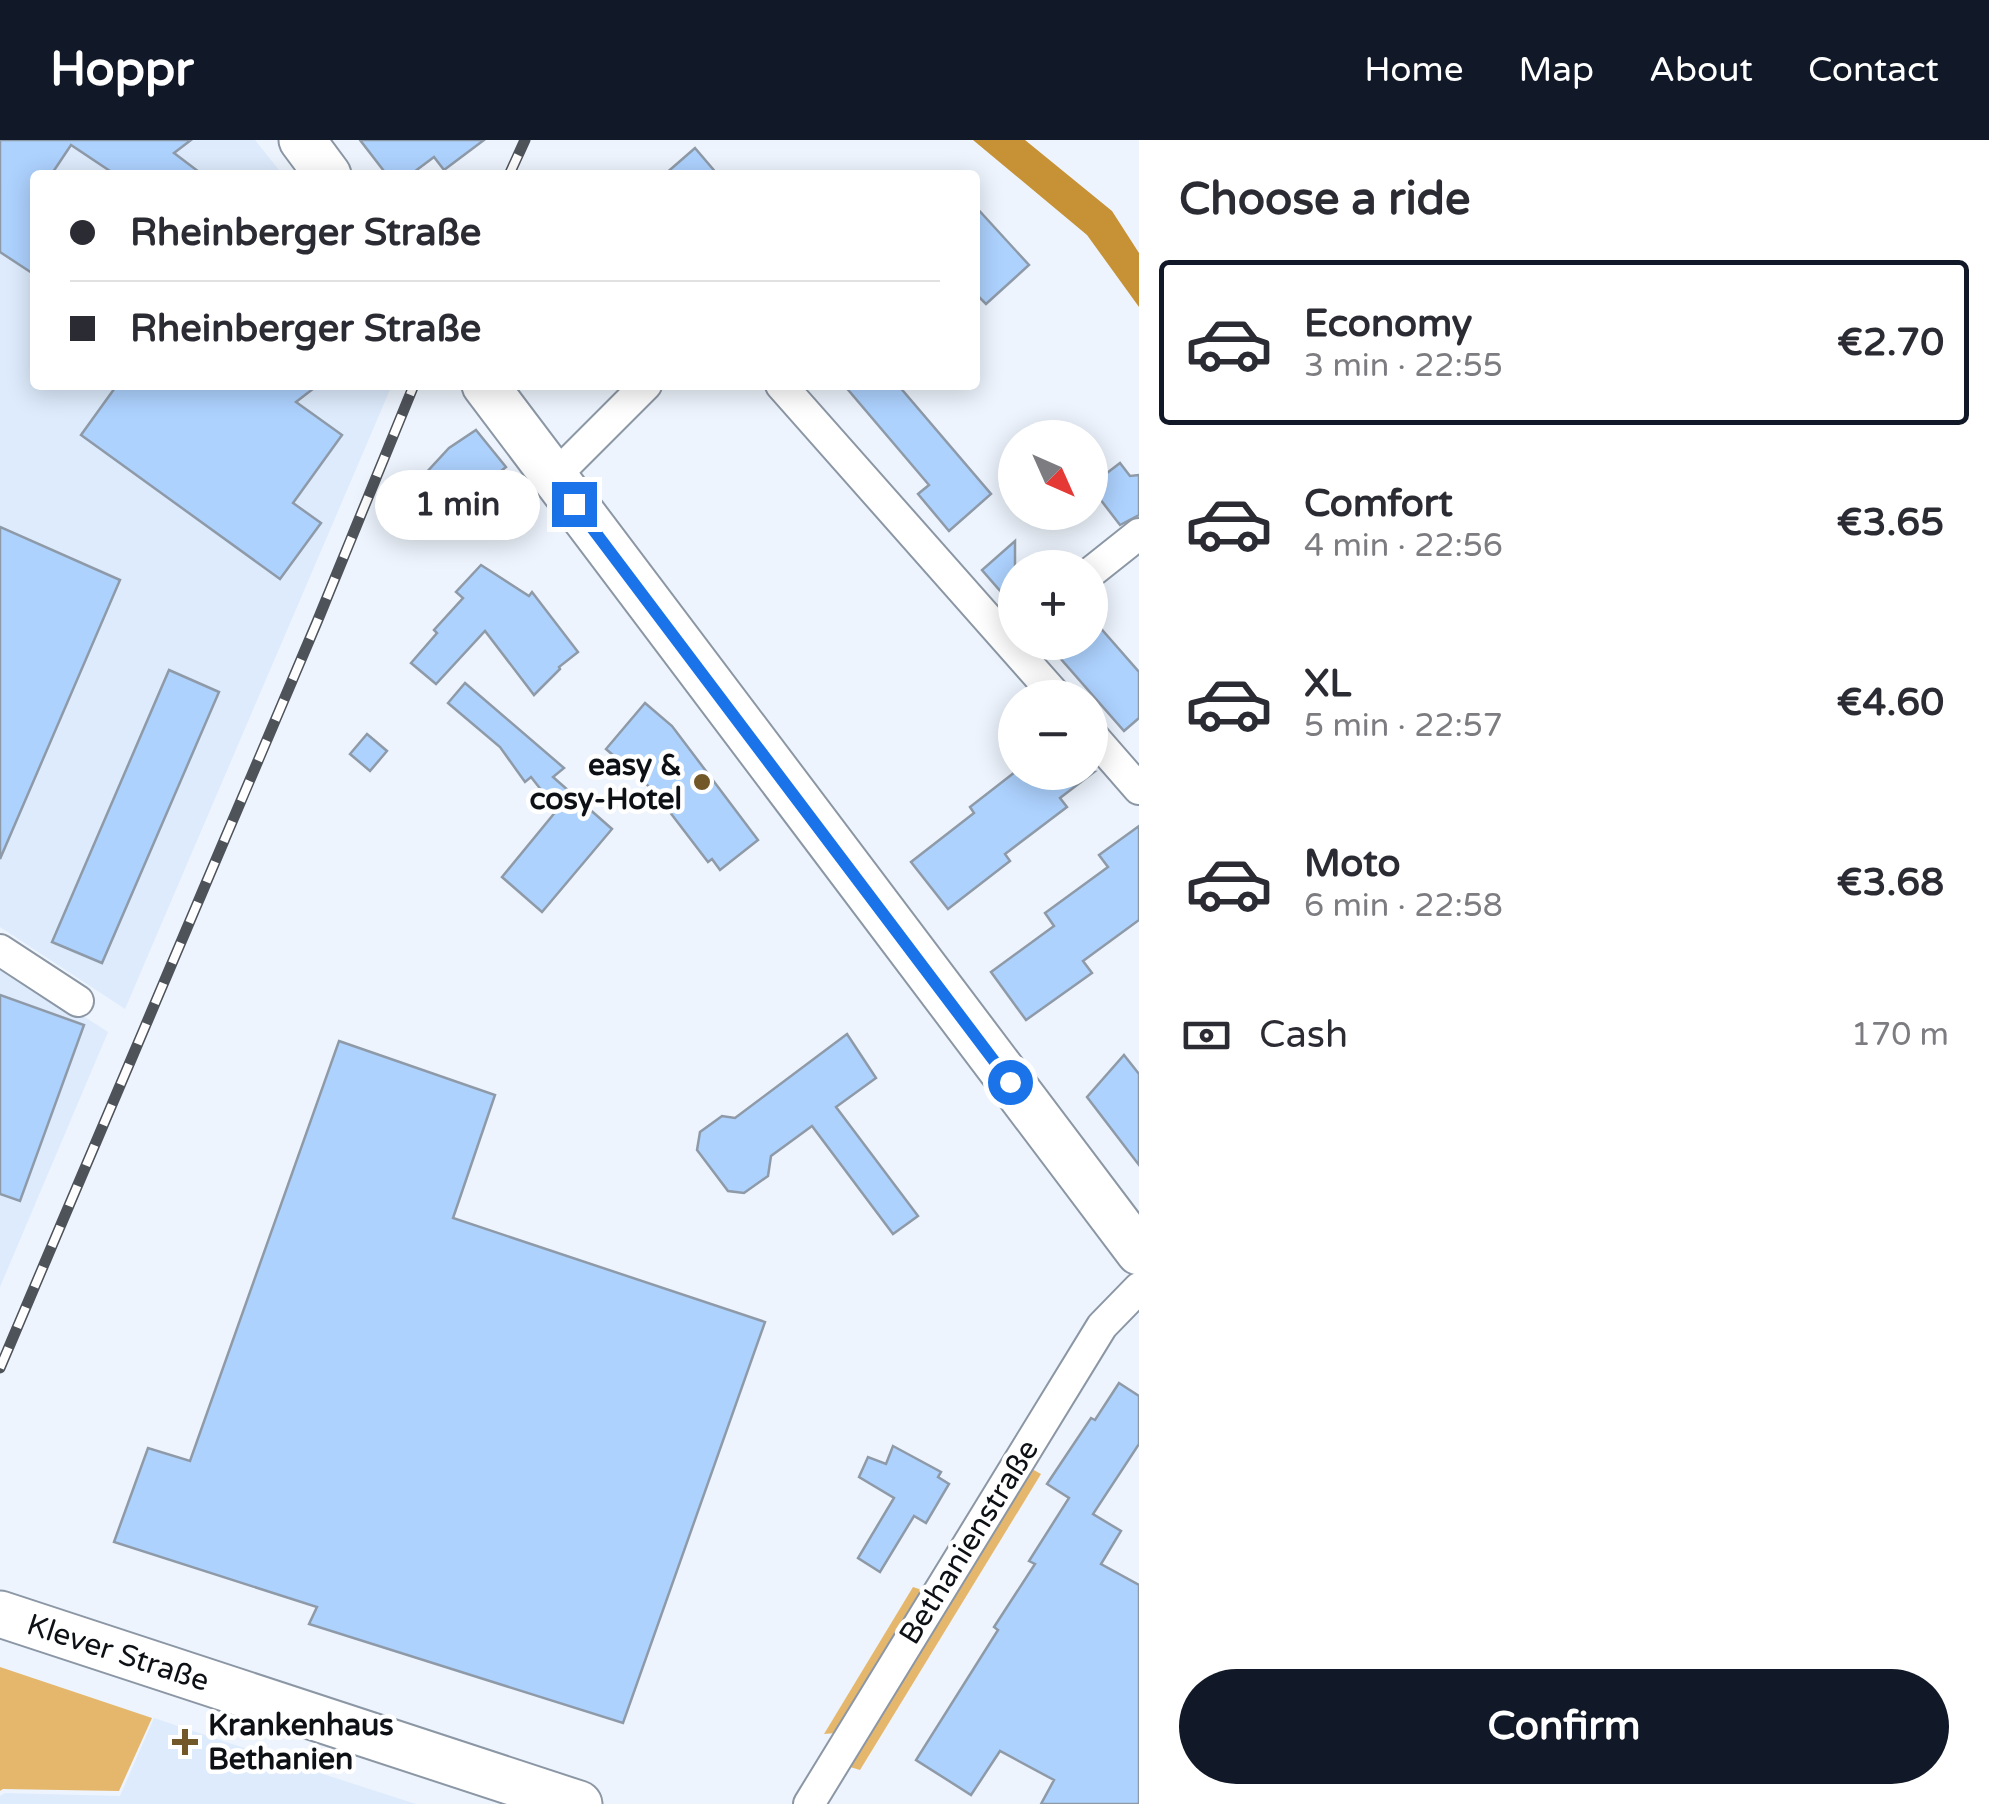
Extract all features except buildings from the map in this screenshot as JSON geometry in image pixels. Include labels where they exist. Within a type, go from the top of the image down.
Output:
[{"type":"main road","points":[[302,140],[324,170]]},
{"type":"main road","points":[[489,390],[1139,1252]]},
{"type":"main road","name":"Klever Straße","points":[[0,1614],[579,1804]]},
{"type":"street","points":[[554,477],[641,390]]},
{"type":"street","points":[[786,390],[998,622]]},
{"type":"street","points":[[1108,559],[1139,534]]},
{"type":"street","points":[[1029,660],[1044,680]]},
{"type":"street","points":[[1108,754],[1139,789]]},
{"type":"street","points":[[0,950],[78,1001]]},
{"type":"street","name":"Bethanienstraße","points":[[808,1804],[1102,1326],[1139,1288]]},
{"type":"shaded area","points":[[0,140],[255,140],[279,170],[30,170],[30,390],[390,390],[125,1009],[0,927]]},
{"type":"shaded area","points":[[973,140],[1025,140],[1112,211],[1139,253],[1139,307],[1087,235]]},
{"type":"shaded area","points":[[0,962],[108,1032],[0,1287]]},
{"type":"shaded area","points":[[1032,1469],[1041,1474],[860,1770],[847,1766]]},
{"type":"shaded area","points":[[913,1587],[925,1591],[836,1733],[824,1734]]},
{"type":"shaded area","points":[[0,1667],[152,1718],[119,1791],[0,1791]]},
{"type":"shaded area","name":"Krankenhaus Bethanien","points":[[154,1718],[416,1804],[0,1804],[0,1796],[5,1793],[120,1796]]},
{"type":"railway","points":[[511,170],[525,140]]},
{"type":"railway","points":[[0,1368],[412,390]]},
{"type":"place","name":"easy & cosy-Hotel","points":[[702,782]]},
{"type":"place","name":"Krankenhaus Bethanien","points":[[185,1742]]},
{"type":"route","points":[[574,504],[1010,1082]]}]
